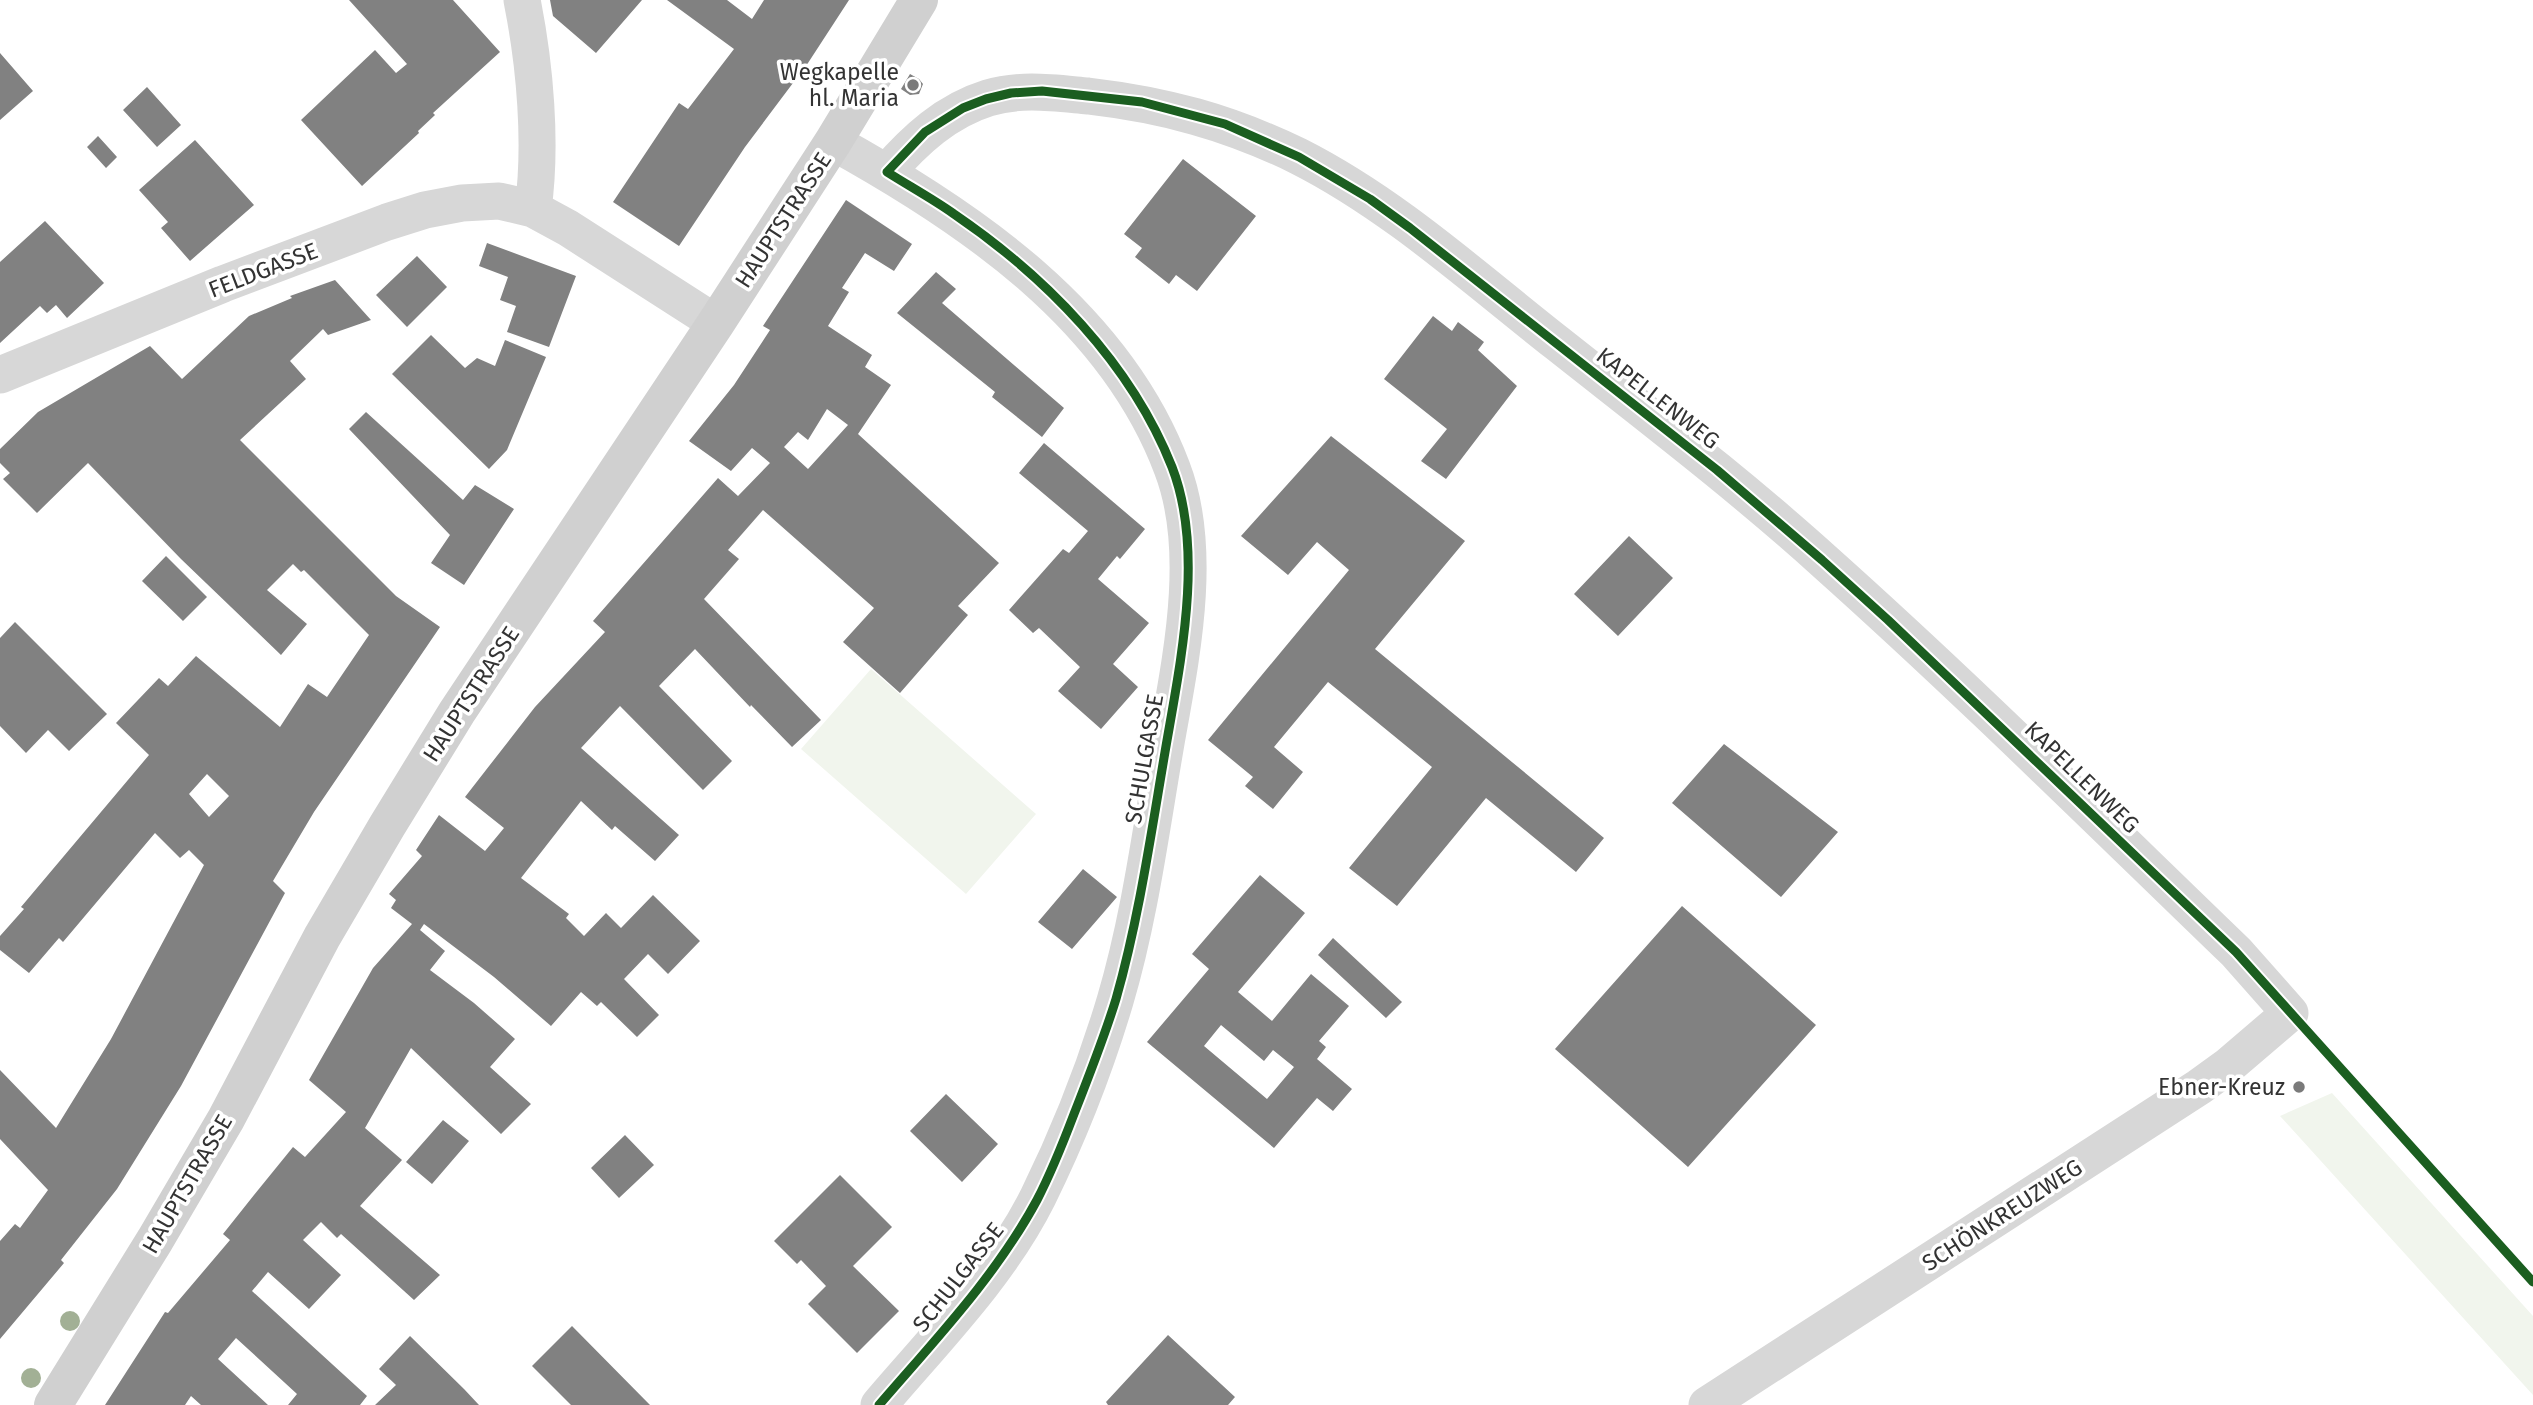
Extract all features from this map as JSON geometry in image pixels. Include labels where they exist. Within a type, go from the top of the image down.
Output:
[{"type":"main road","name":"HAUPTSTRASSE","points":[[53,1405],[226,1119],[322,937],[457,712],[716,323],[833,142],[919,0]]},
{"type":"street","points":[[522,0],[538,141],[533,209]]},
{"type":"street","name":"KAPELLENWEG","points":[[887,172],[925,132],[963,108],[1011,93],[1042,91],[1142,102],[1184,112],[1225,124],[1335,176],[1410,228],[1562,347],[1717,470],[1822,559],[2236,952],[2290,1013]]},
{"type":"street","points":[[833,142],[887,172]]},
{"type":"street","name":"SCHULGASSE","points":[[879,1405],[972,1296],[1009,1245],[1037,1199],[1093,1067],[1115,1001],[1147,853],[1182,639],[1187,540],[1182,499],[1173,469],[1140,402],[1087,332],[1032,275],[954,214],[887,172]]},
{"type":"street","name":"FELDGASSE","points":[[0,375],[236,280],[425,210],[462,203],[499,201],[533,209],[568,228],[716,323]]},
{"type":"street","name":"SCHÖNKREUZWEG","points":[[1707,1405],[2199,1087],[2290,1013]]},
{"type":"shaded area","points":[[871,669],[1036,814],[966,894],[801,749]]},
{"type":"shaded area","points":[[2332,1093],[2533,1316],[2533,1395],[2280,1116]]},
{"type":"building","points":[[349,0],[453,0],[500,52],[433,113],[435,115],[419,133],[362,186],[301,120],[375,50],[396,73],[407,64]]},
{"type":"building","points":[[550,0],[642,0],[596,53],[553,16]]},
{"type":"building","points":[[667,0],[727,0],[752,19],[764,0],[849,0],[679,246],[613,202],[679,103],[688,109],[734,49]]},
{"type":"building","points":[[0,53],[33,91],[0,120]]},
{"type":"building","name":"Wegkapelle hl. Maria","points":[[910,74],[923,84],[919,94],[910,95],[901,89]]},
{"type":"building","points":[[147,87],[181,125],[157,147],[123,110]]},
{"type":"building","points":[[98,136],[117,157],[106,168],[87,147]]},
{"type":"building","points":[[195,140],[254,205],[190,261],[161,228],[168,222],[139,190]]},
{"type":"building","points":[[1183,159],[1256,216],[1197,291],[1176,275],[1169,284],[1135,257],[1142,248],[1124,234]]},
{"type":"building","points":[[846,200],[912,244],[894,271],[865,253],[842,288],[849,292],[828,326],[872,355],[865,367],[891,385],[858,434],[999,563],[958,606],[968,615],[900,693],[843,642],[874,608],[763,510],[728,550],[739,559],[704,599],[821,720],[792,747],[695,649],[659,686],[732,761],[703,790],[620,706],[581,748],[679,835],[655,861],[615,826],[612,830],[581,801],[521,878],[569,914],[566,918],[584,936],[606,913],[621,928],[653,895],[700,941],[668,974],[648,954],[624,979],[659,1015],[637,1037],[601,1002],[597,1006],[581,992],[551,1026],[494,977],[424,924],[420,930],[445,951],[430,970],[474,1003],[515,1039],[490,1067],[531,1104],[501,1134],[411,1048],[365,1128],[402,1160],[360,1206],[440,1275],[414,1300],[341,1234],[337,1238],[321,1222],[303,1240],[341,1275],[309,1309],[268,1272],[252,1291],[367,1396],[360,1405],[288,1405],[297,1394],[236,1338],[218,1359],[268,1405],[201,1405],[191,1396],[185,1405],[105,1405],[165,1312],[168,1313],[230,1240],[223,1234],[293,1147],[305,1157],[346,1112],[309,1080],[373,968],[412,924],[391,908],[396,900],[389,894],[422,856],[416,850],[439,815],[485,851],[504,828],[465,797],[535,707],[605,632],[593,621],[718,478],[738,496],[770,463],[752,448],[731,471],[689,441],[734,385],[770,330],[763,326]],"holes":[[[827,409],[848,425],[808,469],[784,447],[798,432],[808,440]]]},
{"type":"building","points":[[45,221],[104,283],[67,318],[56,305],[47,313],[40,306],[0,343],[0,262]]},
{"type":"building","points":[[487,243],[576,276],[549,347],[507,332],[516,306],[500,300],[508,277],[479,266]]},
{"type":"building","points":[[417,256],[447,287],[407,327],[376,295]]},
{"type":"building","points":[[936,272],[956,289],[942,303],[1064,408],[1042,437],[992,397],[995,392],[897,313]]},
{"type":"building","points":[[335,280],[371,320],[328,335],[323,329],[290,361],[306,379],[240,440],[396,596],[440,627],[314,812],[273,881],[285,893],[181,1086],[117,1189],[61,1260],[64,1263],[0,1339],[0,1241],[15,1224],[20,1228],[48,1190],[0,1139],[0,1070],[56,1128],[111,1039],[204,865],[189,850],[180,858],[155,833],[63,942],[59,938],[29,973],[0,950],[0,936],[24,909],[21,907],[149,755],[116,723],[159,678],[168,686],[196,656],[280,727],[308,684],[327,697],[369,635],[304,570],[301,572],[293,564],[267,590],[307,624],[281,655],[181,559],[88,463],[37,513],[3,479],[10,473],[0,463],[0,449],[38,412],[150,346],[182,379],[249,316],[292,298],[290,296]],"holes":[[[207,774],[229,796],[209,817],[189,794]]]},
{"type":"building","points":[[1433,316],[1452,331],[1458,322],[1484,342],[1478,350],[1517,386],[1446,479],[1421,461],[1447,429],[1384,379]]},
{"type":"building","points":[[431,335],[465,368],[477,358],[495,366],[505,340],[546,357],[507,450],[489,469],[392,374]]},
{"type":"building","points":[[366,412],[463,500],[475,485],[514,509],[464,585],[431,563],[450,535],[349,429]]},
{"type":"building","points":[[1331,436],[1465,541],[1375,649],[1604,838],[1576,872],[1486,798],[1397,906],[1349,868],[1432,767],[1328,682],[1274,747],[1303,772],[1273,809],[1245,786],[1253,777],[1208,740],[1349,570],[1317,542],[1288,575],[1241,536]]},
{"type":"building","points":[[1044,443],[1145,529],[1120,559],[1117,556],[1098,579],[1149,623],[1113,664],[1138,687],[1101,729],[1058,691],[1080,667],[1039,628],[1033,633],[1009,610],[1063,549],[1069,553],[1088,531],[1019,473]]},
{"type":"building","points":[[1629,536],[1673,578],[1618,636],[1574,594]]},
{"type":"building","points":[[166,556],[207,597],[183,621],[142,581]]},
{"type":"building","points":[[15,622],[107,714],[69,751],[48,730],[26,753],[0,726],[0,638]]},
{"type":"building","points":[[1724,744],[1838,832],[1781,897],[1672,803]]},
{"type":"building","points":[[1083,869],[1117,897],[1072,949],[1038,922]]},
{"type":"building","points":[[1260,875],[1305,913],[1238,992],[1272,1021],[1311,974],[1349,1006],[1319,1041],[1326,1047],[1317,1059],[1352,1089],[1333,1111],[1317,1098],[1274,1148],[1147,1042],[1209,969],[1192,954]],"holes":[[[1221,1025],[1264,1061],[1273,1050],[1294,1067],[1267,1099],[1204,1046]]]},
{"type":"building","points":[[1682,906],[1816,1025],[1688,1167],[1555,1049]]},
{"type":"building","points":[[1333,938],[1402,1002],[1386,1018],[1318,955]]},
{"type":"building","points":[[946,1094],[998,1144],[962,1182],[910,1131]]},
{"type":"building","points":[[443,1120],[469,1141],[432,1184],[406,1162]]},
{"type":"building","points":[[625,1135],[654,1165],[619,1198],[591,1168]]},
{"type":"building","points":[[840,1175],[892,1227],[853,1266],[899,1311],[857,1353],[808,1304],[826,1286],[801,1260],[797,1264],[774,1241]]},
{"type":"building","points":[[572,1326],[650,1405],[571,1405],[532,1366]]},
{"type":"building","points":[[1168,1335],[1235,1397],[1228,1405],[1108,1405],[1106,1402]]},
{"type":"building","points":[[410,1336],[479,1405],[375,1405],[396,1385],[379,1369]]},
{"type":"cycle path","points":[[879,1405],[964,1307],[1003,1255],[1037,1200],[1061,1147],[1116,999],[1131,938],[1183,646],[1188,571],[1182,500],[1172,467],[1155,429],[1133,392],[1082,325],[1021,265],[954,214],[887,172],[925,132],[963,108],[1011,93],[1042,91],[1142,102],[1225,124],[1299,157],[1370,199],[1410,228],[1717,470],[1888,620],[2236,952],[2533,1282]]},
{"type":"place","name":"Wegkapelle hl. Maria","points":[[913,85]]},
{"type":"place","name":"Ebner-Kreuz","points":[[2299,1087]]}]
